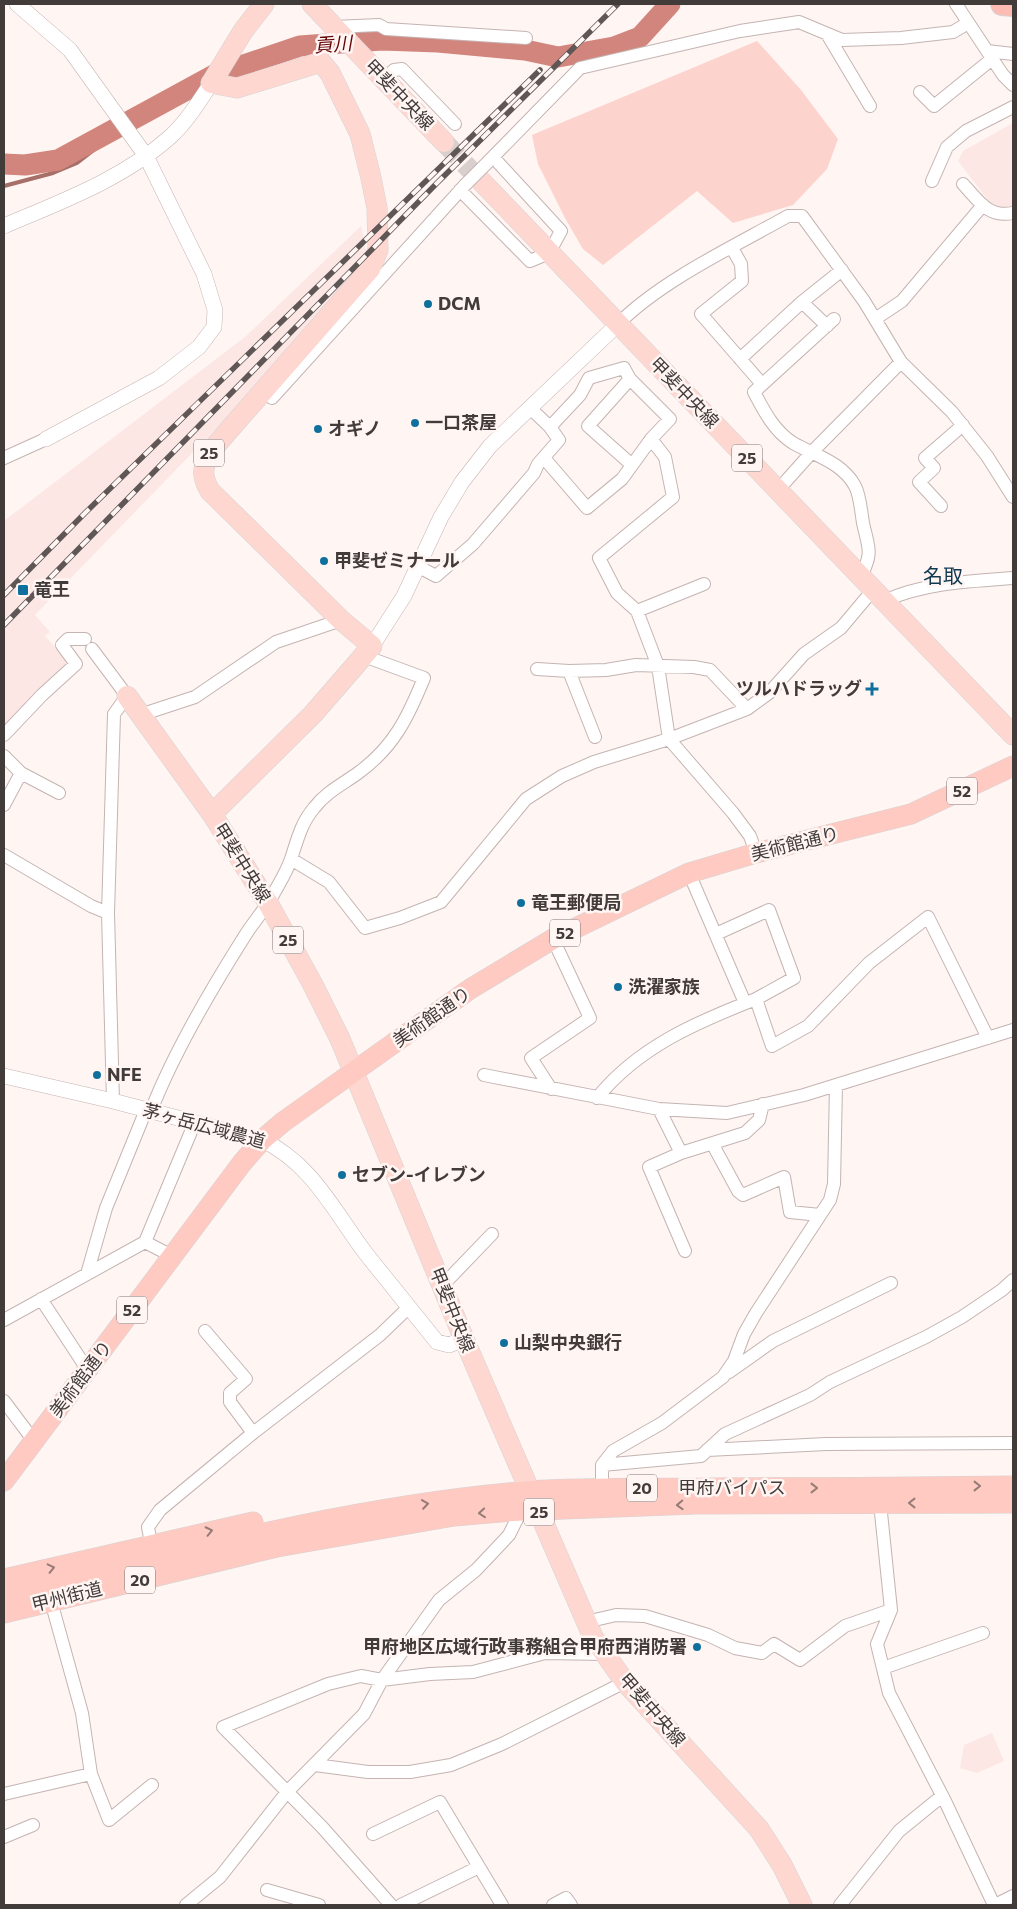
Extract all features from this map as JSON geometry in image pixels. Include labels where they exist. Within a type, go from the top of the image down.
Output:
[{"type":"highway","points":[[1002,4],[1013,5]]},
{"type":"highway","name":"美術館通り","points":[[4,1481],[242,1163],[262,1140],[283,1122],[470,989],[553,939],[689,873],[756,853],[911,814],[1013,766]]},
{"type":"highway","name":"甲府バイパス","points":[[275,1539],[532,1491],[602,1488],[1013,1486]]},
{"type":"highway","name":"甲府バイパス","points":[[392,1517],[454,1516],[530,1510],[696,1504],[1013,1502]]},
{"type":"highway","points":[[4,1579],[270,1518],[356,1504],[392,1517],[384,1535],[4,1624]]},
{"type":"highway","name":"甲州街道","points":[[4,1596],[275,1539]]},
{"type":"highway","name":"甲州街道","points":[[4,1613],[275,1539]]},
{"type":"main road","points":[[212,82],[231,50],[264,4]]},
{"type":"main road","name":"甲斐中央線","points":[[312,4],[444,142]]},
{"type":"main road","name":"25","points":[[212,82],[237,88],[321,62],[330,73],[360,134],[377,208],[378,250],[370,269],[208,454],[203,471],[203,480],[210,490],[341,620],[368,651]]},
{"type":"main road","name":"甲斐中央線","points":[[469,185],[549,252],[1013,734]]},
{"type":"main road","points":[[212,814],[313,714],[368,651]]},
{"type":"main road","name":"甲斐中央線","points":[[127,696],[212,814],[268,903],[312,983],[354,1073],[464,1339],[532,1491],[530,1510],[593,1637],[625,1682],[759,1830],[782,1865],[802,1905]]},
{"type":"street","points":[[4,458],[46,439],[159,378],[199,347],[214,327],[215,310],[204,274],[146,156],[70,50],[17,4]]},
{"type":"street","points":[[263,391],[272,398],[491,159],[580,68],[740,30],[799,22],[842,40],[901,38],[953,32],[964,11]]},
{"type":"street","points":[[964,11],[990,55],[1013,85]]},
{"type":"street","points":[[334,27],[380,26],[386,29],[526,38]]},
{"type":"street","points":[[827,34],[870,106]]},
{"type":"street","points":[[920,92],[934,106],[990,55],[1013,54]]},
{"type":"street","points":[[382,77],[394,70],[402,69],[454,124]]},
{"type":"street","points":[[4,226],[91,188],[146,156],[171,136],[212,82]]},
{"type":"street","points":[[932,181],[947,147],[966,131],[1013,107]]},
{"type":"street","points":[[491,159],[561,231],[549,252]]},
{"type":"street","points":[[963,184],[991,213],[1003,215],[1013,213]]},
{"type":"street","points":[[875,319],[902,301],[983,205]]},
{"type":"street","points":[[87,1274],[106,1208],[148,1110],[196,1020],[246,933],[268,903],[291,859],[299,831],[314,808],[334,789],[358,773],[386,750],[409,714],[424,678],[368,651],[404,596],[441,517],[462,482],[490,446],[634,308],[655,293],[788,216],[802,216],[842,270],[902,362],[963,425],[987,456],[1013,497]]},
{"type":"street","points":[[732,248],[741,264],[742,281],[701,314],[762,384]]},
{"type":"street","points":[[740,359],[802,302],[842,270]]},
{"type":"street","points":[[291,859],[329,882],[365,928],[400,918],[441,902],[526,799],[562,776],[594,762],[669,739],[748,709],[769,693],[804,654],[840,628],[873,589],[870,555],[856,486],[845,473],[787,438],[766,415],[754,392],[830,322],[802,302]]},
{"type":"street","points":[[778,490],[812,452],[902,362]]},
{"type":"street","points":[[544,458],[587,508],[622,479],[651,439],[670,419],[630,379],[624,368],[589,378],[580,395],[550,427]]},
{"type":"street","points":[[630,379],[588,426],[632,466]]},
{"type":"street","points":[[417,566],[436,576],[473,544],[534,473],[559,440],[550,427],[530,408]]},
{"type":"street","points":[[941,506],[919,482],[934,468],[925,458],[963,425]]},
{"type":"street","points":[[651,439],[665,456],[673,497],[599,558],[617,593],[637,611],[658,666],[669,739],[733,813],[750,836],[756,853]]},
{"type":"street","points":[[873,589],[900,593],[949,584],[1013,578]]},
{"type":"street","points":[[637,611],[704,584]]},
{"type":"street","points":[[140,715],[195,697],[276,642],[341,620]]},
{"type":"street","points":[[4,735],[42,695],[76,664],[62,645],[68,639],[89,644],[127,696],[114,714],[108,913],[113,1100]]},
{"type":"street","points":[[537,669],[570,671],[658,666],[710,670],[748,709]]},
{"type":"street","points":[[570,671],[596,736]]},
{"type":"street","points":[[4,756],[21,773],[59,793]]},
{"type":"street","points":[[4,805],[21,773]]},
{"type":"street","points":[[4,855],[91,906],[108,913]]},
{"type":"street","points":[[689,873],[716,934],[772,1046],[808,1026],[869,963],[928,917],[988,1038]]},
{"type":"street","points":[[597,1098],[628,1066],[667,1038],[702,1020],[751,1001],[794,978],[769,910],[716,934]]},
{"type":"street","points":[[551,1089],[531,1058],[590,1018],[553,939]]},
{"type":"street","points":[[484,1075],[659,1110],[727,1113],[836,1085],[1013,1030]]},
{"type":"street","name":"茅ヶ岳広域農道","points":[[4,1076],[113,1100],[262,1140],[275,1146],[315,1180],[366,1253],[437,1342],[449,1345],[464,1339]]},
{"type":"street","points":[[723,1377],[734,1361],[744,1334],[756,1313],[830,1200],[834,1184],[836,1085]]},
{"type":"street","points":[[685,1251],[649,1167],[681,1153],[713,1145],[745,1133],[759,1120],[763,1104]]},
{"type":"street","points":[[659,1110],[681,1153]]},
{"type":"street","points":[[4,1320],[145,1242],[195,1122]]},
{"type":"street","points":[[713,1145],[738,1191],[743,1195],[784,1177],[790,1212],[820,1215]]},
{"type":"street","points":[[442,1286],[492,1234]]},
{"type":"street","points":[[145,1242],[172,1256]]},
{"type":"street","points":[[602,1465],[701,1456],[725,1434],[810,1395],[830,1382],[934,1333],[1002,1290],[1013,1280]]},
{"type":"street","points":[[602,1488],[602,1465],[614,1451],[662,1423],[774,1341],[891,1282]]},
{"type":"street","points":[[40,1299],[88,1369]]},
{"type":"street","points":[[151,1544],[148,1528],[160,1510],[253,1433],[380,1335],[410,1307]]},
{"type":"street","points":[[205,1331],[246,1379],[230,1393],[230,1402],[253,1433]]},
{"type":"street","points":[[4,1400],[34,1441]]},
{"type":"street","points":[[707,1450],[826,1444],[1013,1443]]},
{"type":"street","points":[[880,1503],[891,1610],[877,1644],[889,1693],[942,1796],[994,1905],[1013,1896]]},
{"type":"street","points":[[186,1905],[220,1876],[287,1792],[364,1714],[382,1680],[439,1600],[476,1570],[530,1510]]},
{"type":"street","points":[[586,1622],[616,1615],[645,1616],[708,1635],[742,1649],[762,1653],[774,1644],[800,1660],[845,1626],[891,1610]]},
{"type":"street","points":[[54,1612],[82,1714],[92,1774],[109,1820],[152,1786]]},
{"type":"street","points":[[883,1668],[983,1633]]},
{"type":"street","points":[[391,1905],[322,1827],[223,1726],[328,1684],[361,1676],[382,1680],[430,1674],[472,1672],[545,1653],[605,1654]]},
{"type":"street","points":[[315,1765],[368,1772],[410,1772],[451,1765],[502,1744],[625,1682]]},
{"type":"street","points":[[4,1794],[92,1774]]},
{"type":"street","points":[[840,1905],[899,1832],[942,1796]]},
{"type":"street","points":[[373,1834],[440,1802],[502,1905]]},
{"type":"street","points":[[4,1837],[33,1825]]},
{"type":"street","points":[[401,1905],[479,1867]]},
{"type":"street","points":[[267,1890],[319,1905]]},
{"type":"street","points":[[553,1905],[566,1898],[571,1905]]},
{"type":"shaded area","points":[[757,41],[801,90],[838,139],[827,169],[793,205],[733,223],[697,191],[603,265],[583,249],[565,218],[538,164],[532,135]]},
{"type":"shaded area","points":[[1013,123],[1013,210],[994,208],[958,161],[963,151]]},
{"type":"shaded area","points":[[361,226],[368,259],[233,411],[35,615],[50,632],[45,636],[71,664],[4,729],[4,521],[245,337]]},
{"type":"shaded area","points":[[992,1733],[1004,1761],[977,1773],[960,1768],[964,1745]]},
{"type":"waterway","name":"貢川","points":[[4,164],[25,165],[58,160],[214,75],[300,46],[382,40],[438,42],[525,50],[558,57],[614,47],[640,37],[670,4]]},
{"type":"waterway","points":[[4,186],[53,173],[77,163],[121,129]]},
{"type":"tunnel","points":[[444,142],[481,181]]},
{"type":"railway","points":[[4,625],[437,183],[618,4]]},
{"type":"railway","points":[[4,595],[86,512],[540,70]]},
{"type":"place","name":"DCM","points":[[428,304]]},
{"type":"place","name":"一口茶屋","points":[[415,423]]},
{"type":"place","name":"オギノ","points":[[318,429]]},
{"type":"place","name":"甲斐ゼミナール","points":[[324,561]]},
{"type":"place","name":"竜王","points":[[23,590]]},
{"type":"place","name":"ツルハドラッグ","points":[[872,689]]},
{"type":"place","name":"竜王郵便局","points":[[521,903]]},
{"type":"place","name":"洗濯家族","points":[[618,987]]},
{"type":"place","name":"NFE","points":[[97,1075]]},
{"type":"place","name":"セブン-イレブン","points":[[342,1175]]},
{"type":"place","name":"山梨中央銀行","points":[[504,1343]]},
{"type":"place","name":"甲府地区広域行政事務組合甲府西消防署","points":[[697,1647]]},
{"type":"district","name":"名取","points":[[943,576]]}]
